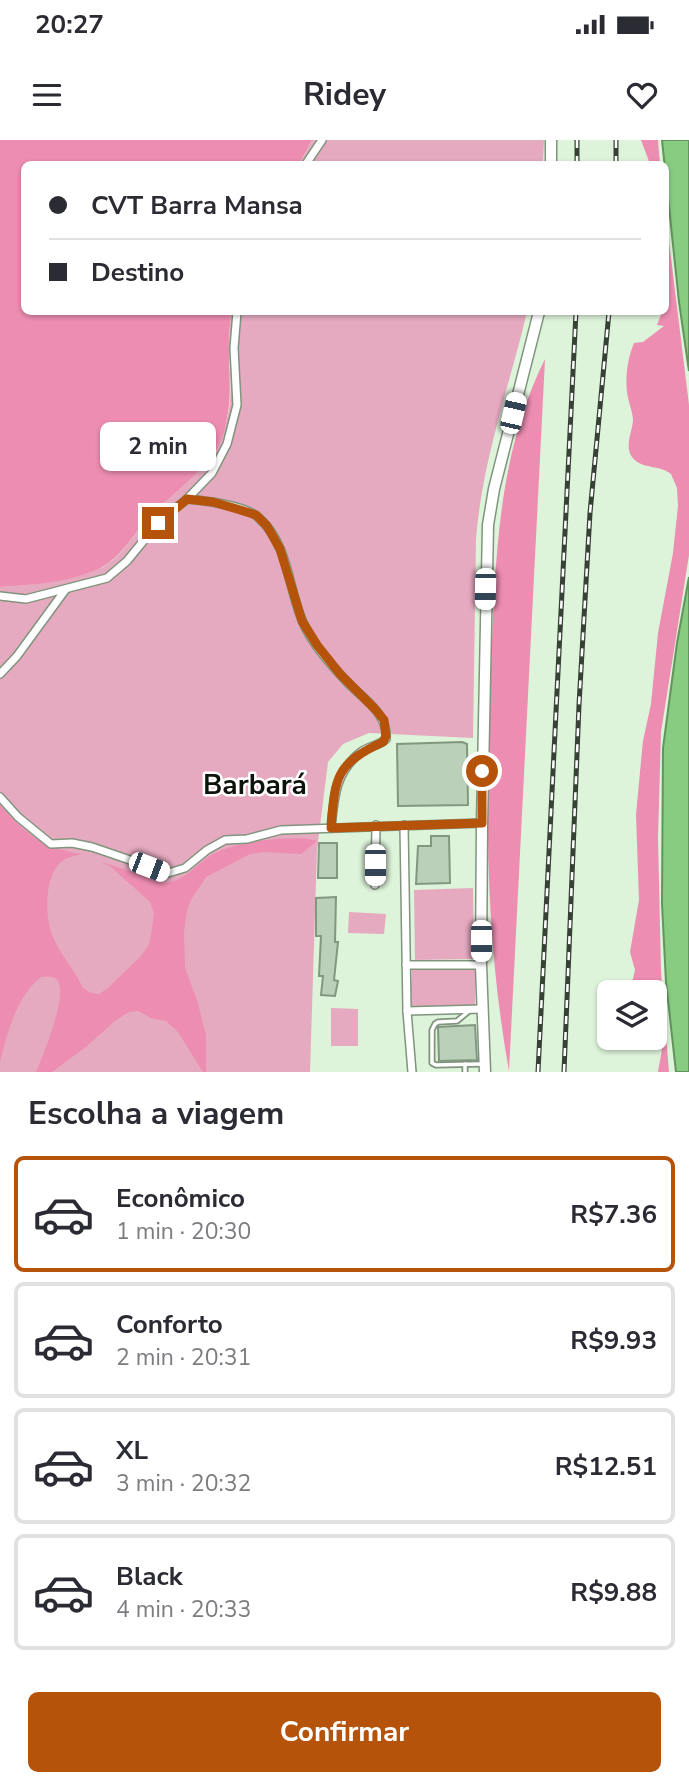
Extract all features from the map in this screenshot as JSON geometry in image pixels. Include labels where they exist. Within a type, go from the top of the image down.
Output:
[{"type":"main road","points":[[551,140],[551,161]]},
{"type":"main road","points":[[485,1068],[481,965],[488,525],[497,477],[538,315]]},
{"type":"street","points":[[308,161],[322,140]]},
{"type":"street","points":[[0,596],[26,599],[107,578],[118,570],[148,532],[187,499],[212,473],[233,425],[237,405],[234,348],[237,315]]},
{"type":"street","points":[[187,499],[213,502],[256,515],[267,526],[280,549],[302,621],[340,674],[384,720],[386,736],[383,742],[365,749],[355,757],[339,779],[327,828]]},
{"type":"street","points":[[0,674],[23,648],[66,588]]},
{"type":"street","points":[[0,797],[18,817],[51,844],[72,843],[92,847],[168,873],[185,869],[207,850],[225,840],[247,839],[281,830],[482,823]]},
{"type":"street","points":[[375,886],[376,825]]},
{"type":"street","points":[[404,825],[407,1012],[412,1072]]},
{"type":"street","points":[[406,965],[481,965]]},
{"type":"street","points":[[407,1012],[482,1009]]},
{"type":"lane","points":[[470,1010],[457,1021],[436,1023],[432,1030],[433,1064],[464,1064],[485,1068]]},
{"type":"lane","points":[[464,1064],[465,1072]]},
{"type":"shaded area","points":[[0,140],[312,140],[301,161],[21,161],[21,315],[232,315],[230,395],[224,431],[215,452],[194,476],[154,512],[112,560],[94,571],[60,581],[0,587]]},
{"type":"shaded area","points":[[312,140],[544,140],[543,161],[301,161]]},
{"type":"shaded area","points":[[641,140],[658,140],[660,161],[649,161]]},
{"type":"shaded area","points":[[662,140],[689,140],[689,371],[669,207],[669,161],[664,161]]},
{"type":"shaded area","points":[[669,242],[689,405],[689,555],[661,732],[658,838],[662,980],[633,980],[635,970],[630,952],[639,900],[636,815],[643,741],[651,704],[658,633],[673,553],[678,506],[677,488],[671,474],[641,464],[632,457],[629,443],[633,419],[626,379],[634,343],[643,342],[664,326],[657,325],[661,315],[669,315]]},
{"type":"shaded area","points":[[232,315],[526,315],[490,453],[479,510],[476,539],[473,738],[369,733],[343,744],[328,762],[317,850],[310,1072],[0,1072],[0,587],[60,580],[104,567],[120,553],[154,512],[205,465],[220,441],[229,409]]},
{"type":"shaded area","points":[[545,359],[509,1071],[495,971],[489,871],[488,770],[494,590],[508,472],[529,396]]},
{"type":"shaded area","points":[[689,577],[689,1072],[676,1072],[666,980],[662,904],[663,748]]},
{"type":"shaded area","points":[[0,805],[18,824],[46,844],[82,854],[66,859],[55,869],[49,887],[48,918],[55,942],[83,988],[99,994],[141,956],[149,945],[154,913],[150,902],[110,866],[100,861],[163,883],[185,876],[208,857],[224,849],[281,839],[317,841],[301,854],[250,854],[206,877],[191,900],[184,932],[185,968],[206,1035],[206,1072],[203,1072],[178,1032],[166,1021],[151,1018],[138,1011],[129,1012],[115,1021],[52,1072],[36,1072],[54,1025],[60,998],[60,987],[54,977],[41,977],[25,994],[10,1027],[0,1062]]},
{"type":"shaded area","points":[[473,888],[474,959],[415,960],[414,890]]},
{"type":"shaded area","points":[[349,912],[386,914],[384,934],[348,933]]},
{"type":"shaded area","points":[[476,967],[475,1005],[410,1008],[412,969]]},
{"type":"shaded area","points":[[331,1008],[358,1009],[358,1046],[331,1046]]},
{"type":"shaded area","points":[[667,1047],[669,1072],[658,1072],[662,1050],[667,1050]]},
{"type":"building","points":[[397,744],[467,744],[468,805],[398,806]]},
{"type":"building","points":[[431,836],[449,836],[450,883],[416,884],[418,846],[431,846]]},
{"type":"building","points":[[319,843],[337,843],[337,878],[318,878]]},
{"type":"building","points":[[336,897],[335,942],[338,942],[334,980],[338,981],[335,996],[321,995],[321,936],[316,936],[316,898]]},
{"type":"building","points":[[475,1025],[477,1060],[439,1061],[438,1027]]},
{"type":"railway","points":[[577,140],[577,161]]},
{"type":"railway","points":[[616,140],[616,161]]},
{"type":"railway","points":[[538,1072],[576,315]]},
{"type":"railway","points":[[564,1072],[590,513],[609,315]]},
{"type":"district","name":"Barbará","points":[[255,785]]},
{"type":"route","points":[[158,523],[187,499],[213,502],[256,515],[267,526],[280,549],[302,621],[340,674],[384,720],[386,739],[355,757],[339,779],[334,793],[331,828],[482,823],[482,771]]}]
